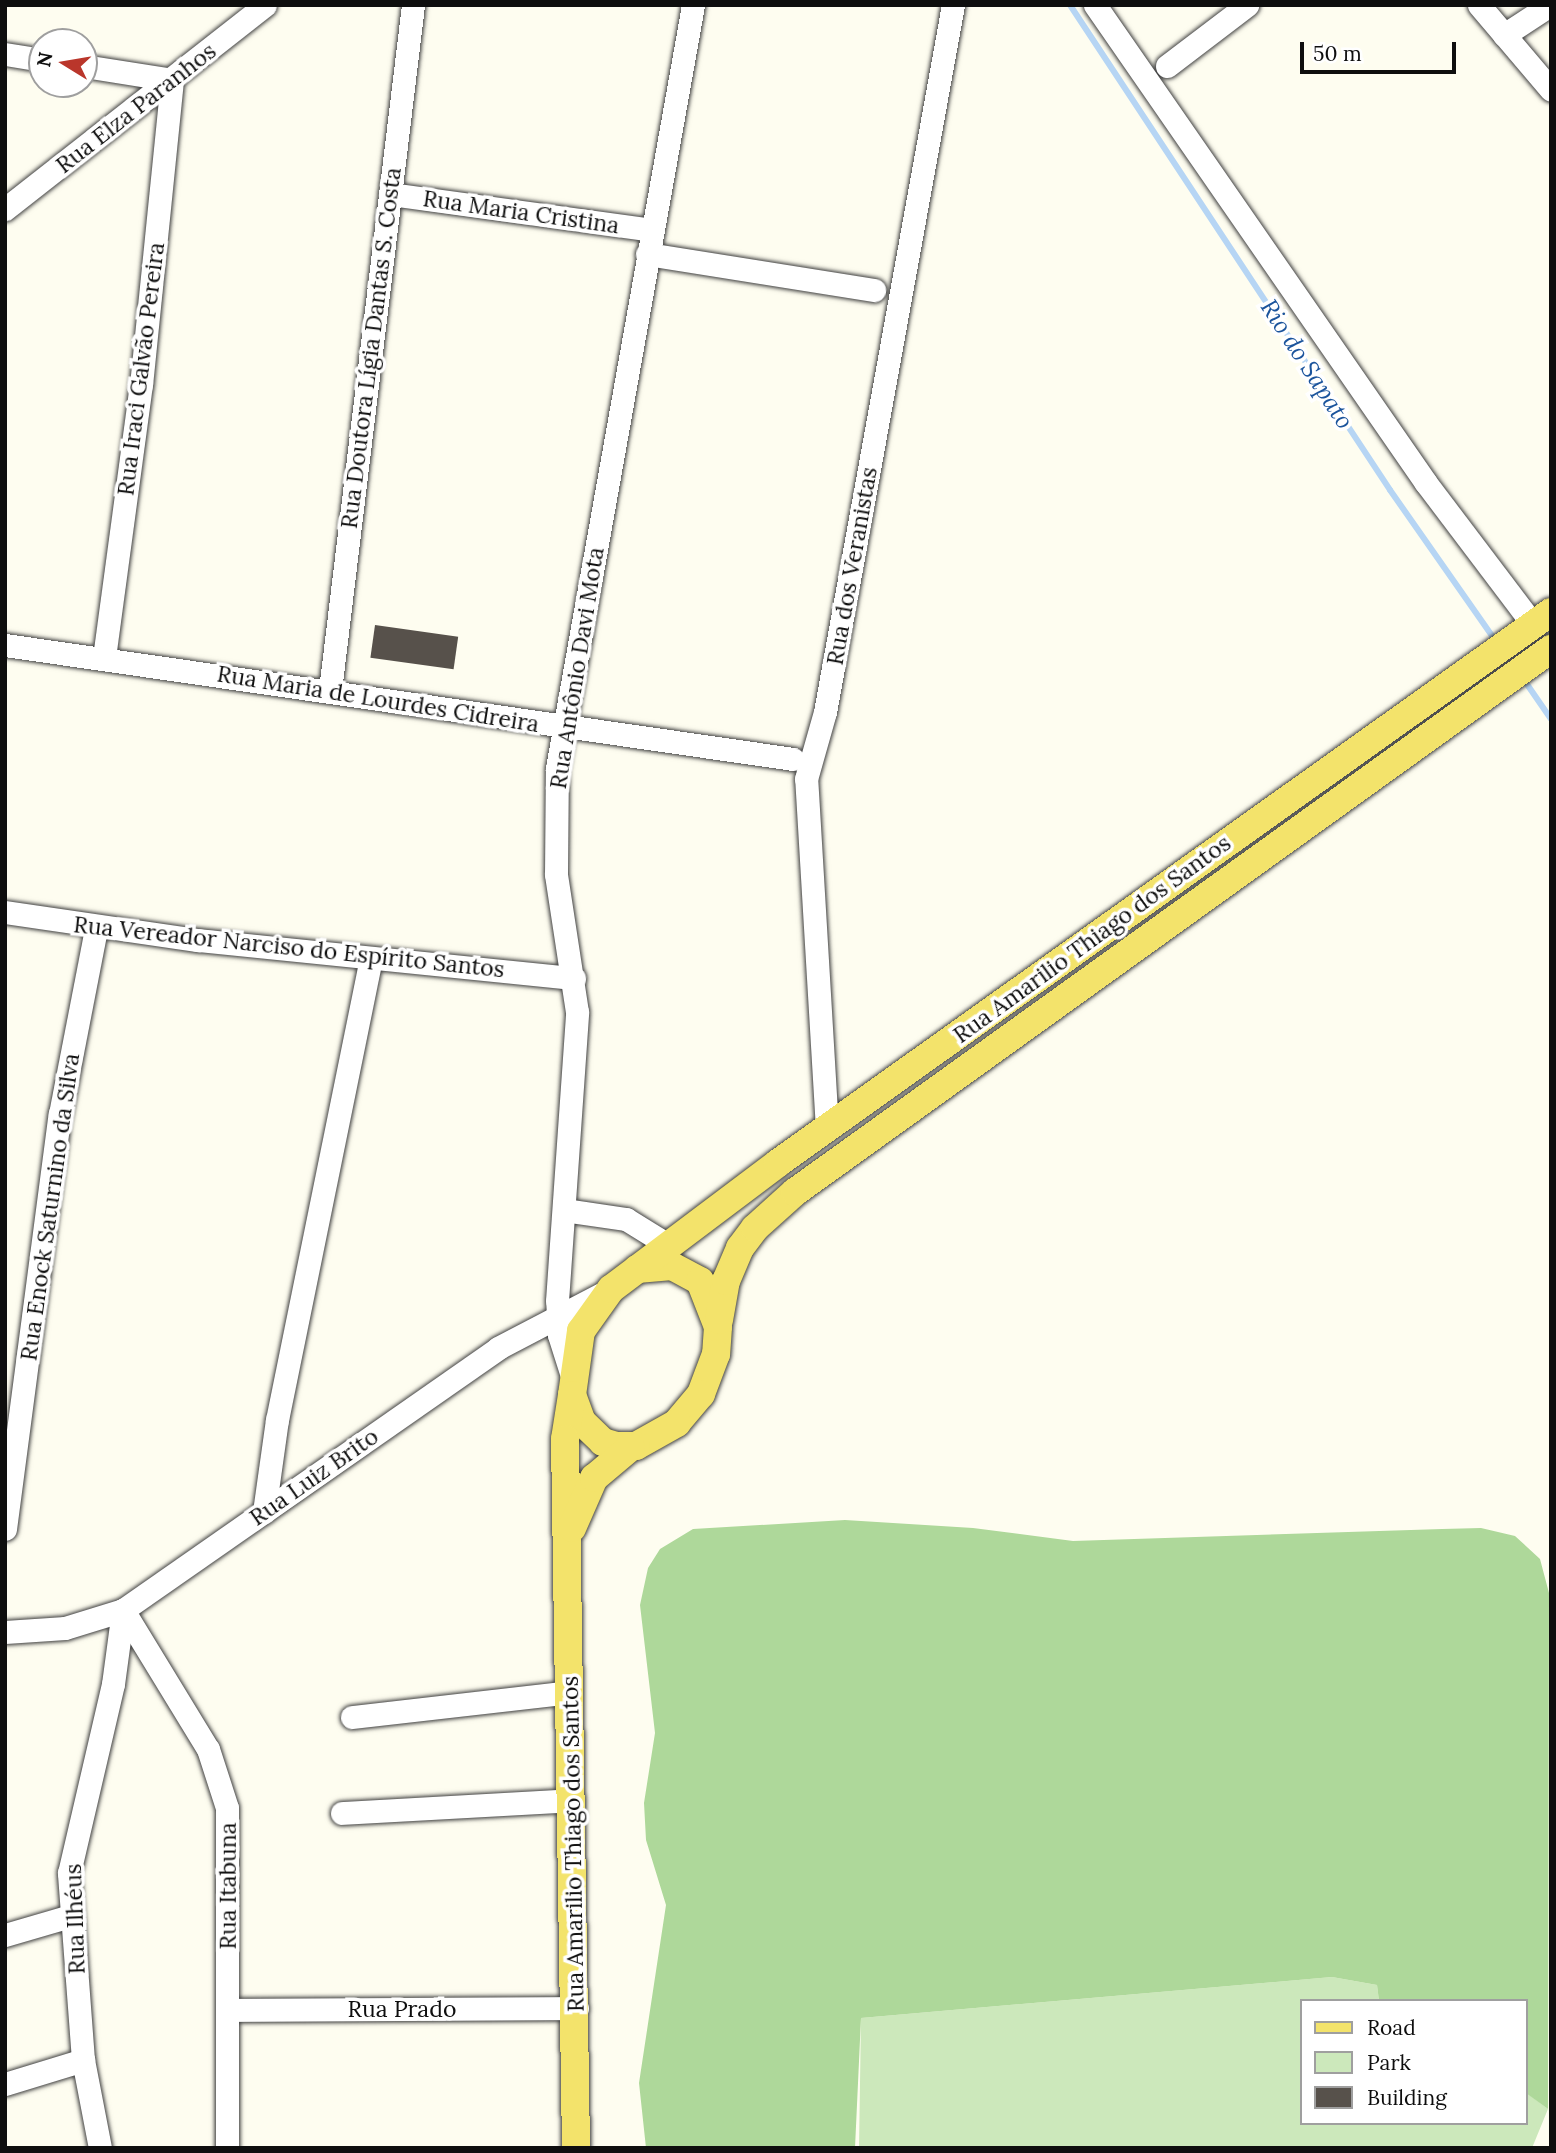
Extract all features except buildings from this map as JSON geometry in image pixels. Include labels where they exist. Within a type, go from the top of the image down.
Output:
[{"type":"main road","name":"Rua Amarilio Thiago dos Santos","points":[[637,1269],[827,1129],[1536,621]]},
{"type":"main road","name":"Rua Amarilio Thiago dos Santos","points":[[718,1327],[726,1281],[755,1228],[795,1192],[1547,652]]},
{"type":"main road","points":[[668,1245],[691,1252],[726,1281]]},
{"type":"main road","points":[[672,1266],[686,1271],[707,1292],[718,1327],[710,1376],[691,1409],[657,1437],[631,1447],[603,1442],[592,1433],[575,1410],[572,1385],[581,1331],[611,1289],[637,1269],[672,1266]]},
{"type":"main road","name":"Rua Amarilio Thiago dos Santos","points":[[572,1385],[565,1439],[573,1800],[576,2148]]},
{"type":"main road","name":"Rua Amarilio Thiago dos Santos","points":[[568,1540],[594,1478],[631,1447]]},
{"type":"street","name":"Rua Elza Paranhos","points":[[5,209],[265,5]]},
{"type":"street","name":"Rua Doutora Lígia Dantas S. Costa","points":[[330,690],[412,5]]},
{"type":"street","name":"Rua Antônio Davi Mota","points":[[572,1385],[557,1319],[577,1053],[574,978],[554,840],[564,727],[693,5]]},
{"type":"street","name":"Rua dos Veranistas","points":[[827,1129],[806,779],[825,712],[953,5]]},
{"type":"street","points":[[1095,5],[1426,483],[1536,621]]},
{"type":"street","points":[[1167,66],[1247,5]]},
{"type":"street","points":[[1479,5],[1551,90]]},
{"type":"street","points":[[1504,35],[1550,5]]},
{"type":"street","points":[[5,54],[28,58]]},
{"type":"street","points":[[98,68],[172,80]]},
{"type":"street","name":"Rua Iraci Galvão Pereira","points":[[104,658],[141,384],[172,80]]},
{"type":"street","name":"Rua Maria Cristina","points":[[390,194],[652,230]]},
{"type":"street","name":"Rua Maria Cristina","points":[[647,254],[874,290]]},
{"type":"street","name":"Rua Maria de Lourdes Cidreira","points":[[5,645],[793,759]]},
{"type":"street","name":"Rua Vereador Narciso do Espírito Santos","points":[[5,912],[96,928],[371,959],[574,978]]},
{"type":"street","name":"Rua Enock Saturnino da Silva","points":[[5,1528],[54,1152],[96,928]]},
{"type":"street","points":[[264,1512],[277,1420],[371,959]]},
{"type":"street","points":[[564,1210],[626,1219],[668,1245]]},
{"type":"street","name":"Rua Luiz Brito","points":[[5,1632],[65,1628],[123,1610],[498,1348],[611,1289]]},
{"type":"street","name":"Rua Ilhéus","points":[[100,2148],[83,2060],[70,1916],[74,1838],[110,1696],[123,1610]]},
{"type":"street","name":"Rua Itabuna","points":[[123,1610],[208,1749],[220,1779],[231,1846],[226,2148]]},
{"type":"street","points":[[352,1717],[571,1692]]},
{"type":"street","points":[[342,1813],[573,1800]]},
{"type":"street","points":[[5,1935],[70,1916]]},
{"type":"street","name":"Rua Prado","points":[[228,2010],[576,2008]]},
{"type":"street","points":[[5,2084],[83,2060]]},
{"type":"green space","points":[[845,1520],[973,1528],[1073,1541],[1481,1528],[1515,1536],[1540,1559],[1549,1593],[1548,2109],[1528,2094],[1528,1999],[1379,1999],[1377,1985],[1332,1977],[861,2018],[855,2148],[646,2148],[639,2083],[666,1905],[646,1840],[644,1803],[655,1733],[640,1605],[648,1568],[660,1549],[693,1529]]},
{"type":"green space","points":[[1332,1977],[1377,1985],[1379,1999],[1300,1999],[1300,2125],[1528,2125],[1528,2094],[1548,2109],[1532,2148],[859,2148],[861,2018]]},
{"type":"waterway","name":"Rio do Sapato","points":[[1070,5],[1390,490],[1497,643]]},
{"type":"waterway","name":"Rio do Sapato","points":[[1522,677],[1551,719]]}]
